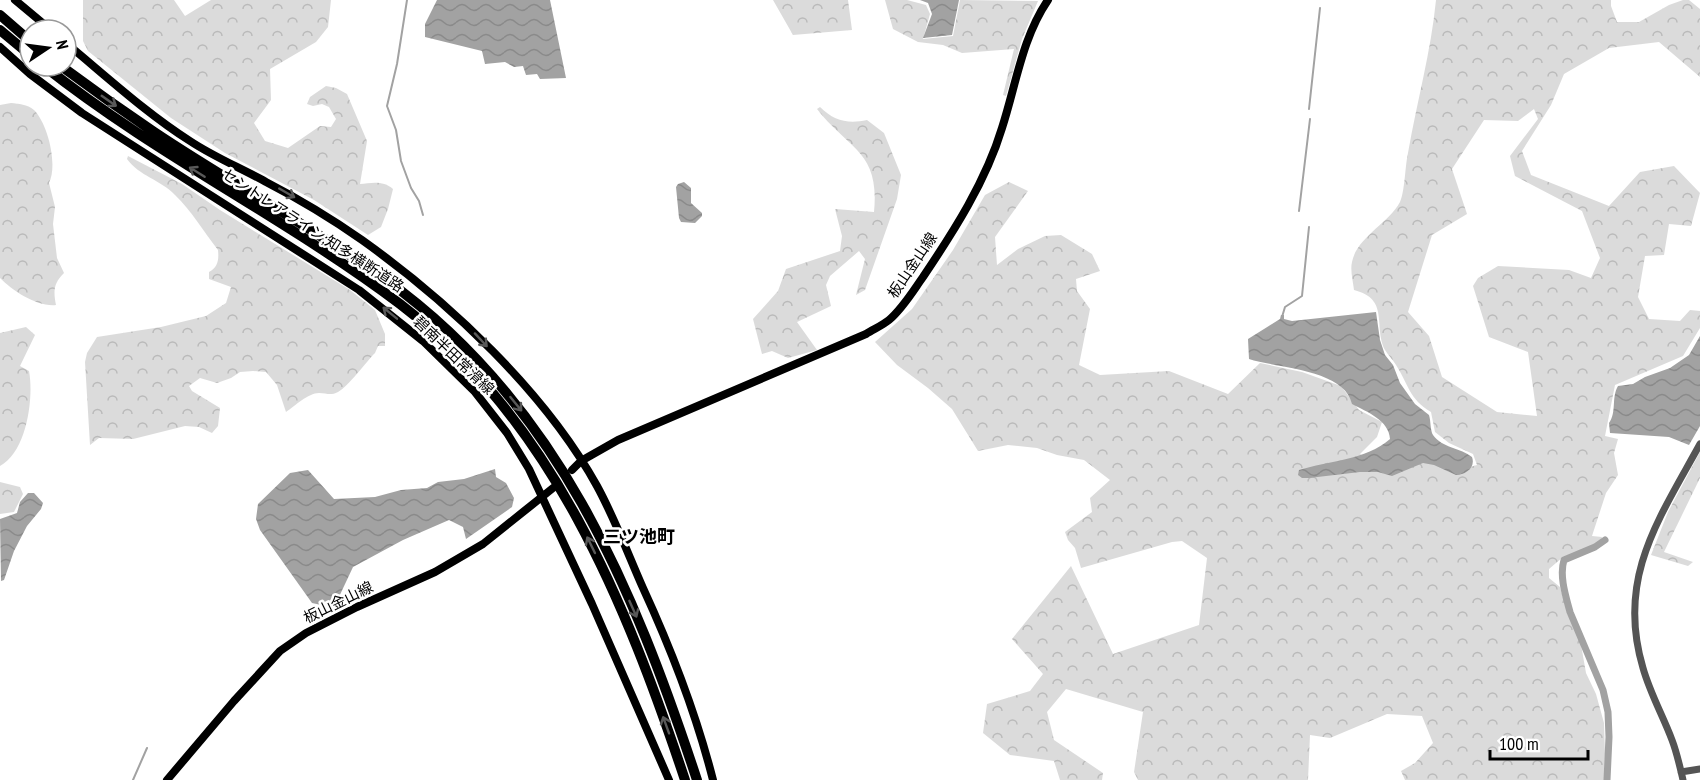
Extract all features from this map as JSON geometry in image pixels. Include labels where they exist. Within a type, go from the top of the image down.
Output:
[{"type":"highway","points":[[0,15],[18,31]]},
{"type":"highway","points":[[0,30],[18,45]]},
{"type":"highway","name":"セントレアライン;知多横断道路","points":[[60,78],[149,142],[363,278],[419,321],[480,380],[536,449],[578,518],[632,634],[685,780]]},
{"type":"highway","name":"セントレアライン;知多横断道路","points":[[78,78],[155,133],[335,245],[386,280],[449,332],[490,374],[544,441],[590,518],[639,622],[668,695],[697,780]]},
{"type":"main road","points":[[15,0],[37,18]]},
{"type":"main road","name":"板山金山線","points":[[572,470],[581,461],[618,440],[858,338],[889,320],[907,300],[938,254],[989,167],[1003,127],[1025,48],[1038,14],[1048,0]]},
{"type":"main road","name":"碧南半田常滑線","points":[[0,47],[30,74],[82,113],[359,290],[423,341],[450,366],[492,412],[518,451],[591,603],[668,778]]},
{"type":"main road","name":"碧南半田常滑線","points":[[78,53],[159,120],[189,141],[225,162],[265,181],[336,223],[403,270],[488,346],[544,410],[581,461],[609,511],[688,694],[713,780]]},
{"type":"main road","name":"板山金山線","points":[[167,780],[280,651],[306,633],[435,572],[483,544],[553,488]]},
{"type":"street","points":[[1700,444],[1650,537],[1639,572],[1635,597],[1636,633],[1643,669],[1673,742],[1682,776],[1700,769]]},
{"type":"green space","points":[[83,0],[174,0],[185,16],[211,0],[331,0],[328,27],[316,42],[270,69],[271,100],[254,123],[265,141],[288,148],[320,126],[331,127],[336,119],[329,107],[322,104],[313,106],[307,104],[310,97],[326,86],[347,94],[367,141],[360,184],[381,183],[393,189],[381,227],[368,235],[314,200],[225,153],[171,118],[88,51],[83,41]]},
{"type":"green space","points":[[773,0],[848,0],[852,30],[793,35]]},
{"type":"green space","points":[[885,0],[907,0],[926,5],[930,14],[923,39],[953,36],[960,0],[1038,1],[1022,39],[1006,96],[1003,95],[1014,49],[962,53],[943,45],[918,42],[893,29]]},
{"type":"green space","points":[[1436,0],[1611,0],[1617,22],[1639,22],[1683,0],[1689,0],[1700,9],[1700,77],[1659,42],[1609,48],[1564,74],[1551,105],[1522,151],[1531,175],[1609,206],[1640,172],[1674,166],[1700,193],[1691,226],[1669,224],[1664,255],[1645,256],[1638,297],[1649,319],[1680,321],[1690,310],[1700,311],[1700,328],[1683,356],[1615,385],[1605,436],[1618,439],[1614,453],[1618,475],[1606,493],[1592,536],[1602,537],[1600,543],[1563,557],[1549,569],[1549,578],[1560,587],[1568,615],[1580,639],[1586,673],[1596,694],[1604,723],[1604,780],[1405,780],[1401,771],[1415,763],[1433,743],[1422,716],[1387,714],[1330,738],[1310,735],[1308,780],[1138,780],[1134,772],[1143,712],[1066,689],[1047,712],[1054,740],[1103,773],[1102,780],[1060,780],[1054,761],[1010,755],[983,733],[987,704],[1030,691],[1043,674],[1012,639],[1071,566],[1113,654],[1199,625],[1207,558],[1182,541],[1081,568],[1075,548],[1065,532],[1092,512],[1090,498],[1110,480],[1084,460],[1057,455],[1037,448],[1008,445],[978,451],[952,409],[897,365],[875,342],[912,309],[953,250],[985,195],[1009,182],[1028,191],[995,237],[997,265],[1018,249],[1045,236],[1061,235],[1092,254],[1100,271],[1076,279],[1077,291],[1090,309],[1079,365],[1100,375],[1169,371],[1228,394],[1260,363],[1302,372],[1341,386],[1359,410],[1382,422],[1377,437],[1360,454],[1390,471],[1419,459],[1459,470],[1477,465],[1473,454],[1449,443],[1435,432],[1431,412],[1414,397],[1385,350],[1376,307],[1365,294],[1354,290],[1351,272],[1355,253],[1360,245],[1395,210],[1402,197],[1407,158]],"holes":[[[1534,109],[1538,119],[1510,156],[1515,176],[1582,211],[1600,258],[1591,278],[1569,270],[1498,266],[1478,278],[1473,286],[1489,337],[1528,352],[1537,416],[1497,412],[1442,377],[1429,336],[1408,312],[1432,235],[1467,214],[1452,169],[1484,120],[1518,121]]]},
{"type":"green space","points":[[11,103],[26,105],[34,110],[44,125],[50,145],[52,175],[49,183],[55,207],[53,224],[57,258],[64,273],[55,287],[56,305],[33,301],[0,278],[0,105]]},
{"type":"green space","points":[[820,107],[831,116],[842,120],[854,122],[867,120],[884,133],[901,175],[897,199],[865,290],[856,295],[865,259],[859,251],[830,276],[826,285],[831,306],[797,322],[817,350],[788,358],[772,351],[762,354],[753,319],[778,291],[786,269],[840,251],[842,236],[835,209],[874,212],[875,192],[867,163],[817,109]]},
{"type":"green space","points":[[128,156],[182,184],[350,290],[375,310],[385,334],[385,346],[378,346],[375,353],[357,374],[338,392],[310,395],[286,412],[277,385],[266,372],[240,372],[217,383],[200,378],[189,386],[192,391],[220,408],[218,426],[212,433],[199,427],[185,426],[133,439],[99,438],[90,445],[85,362],[87,353],[97,337],[161,327],[206,316],[226,303],[231,287],[209,279],[209,272],[217,263],[218,250],[192,214],[163,185],[132,165],[127,159]]},
{"type":"green space","points":[[26,327],[35,335],[20,366],[29,371],[29,409],[17,449],[0,466],[0,333]]},
{"type":"green space","points":[[1700,452],[1700,478],[1664,552],[1693,562],[1688,566],[1651,555],[1668,512]]},
{"type":"green space","points":[[0,482],[20,487],[23,494],[14,512],[0,514]]},
{"type":"water","points":[[437,0],[550,0],[566,78],[540,79],[537,74],[526,75],[523,66],[514,67],[505,62],[485,64],[482,51],[425,37],[425,24]]},
{"type":"water","points":[[920,0],[959,0],[952,35],[923,38],[932,14],[928,3]]},
{"type":"water","points":[[684,182],[691,188],[691,203],[702,213],[695,223],[681,222],[679,218],[676,187]]},
{"type":"water","points":[[1376,312],[1380,340],[1385,355],[1393,365],[1400,383],[1415,404],[1429,415],[1433,435],[1446,445],[1472,457],[1471,468],[1463,474],[1456,475],[1434,465],[1423,463],[1392,476],[1378,472],[1309,478],[1302,478],[1298,475],[1299,470],[1370,451],[1390,439],[1389,432],[1376,417],[1352,404],[1347,392],[1337,383],[1308,372],[1249,359],[1248,339],[1280,319],[1281,315],[1284,315],[1284,319],[1292,321]]},
{"type":"water","points":[[1700,336],[1700,426],[1689,445],[1669,437],[1610,433],[1609,423],[1618,386],[1633,384],[1670,368],[1689,355]]},
{"type":"water","points":[[495,469],[496,477],[506,483],[514,498],[512,507],[466,539],[463,527],[449,520],[403,540],[353,567],[338,599],[326,606],[312,603],[260,530],[256,519],[258,504],[290,473],[308,470],[334,499],[375,497],[401,490],[427,488],[438,482],[464,479]]},
{"type":"water","points":[[28,493],[34,493],[43,503],[27,526],[14,551],[4,580],[1,581],[0,519],[17,513],[20,502]]},
{"type":"waterway","points":[[407,0],[397,64],[387,106],[396,130],[401,161],[423,215]]},
{"type":"waterway","points":[[1309,109],[1320,8]]},
{"type":"waterway","points":[[1299,211],[1310,119]]},
{"type":"waterway","points":[[1282,317],[1285,307],[1302,296],[1309,227]]},
{"type":"waterway","points":[[1605,540],[1595,547],[1564,560],[1562,573],[1570,612],[1603,690],[1608,712],[1607,780]]},
{"type":"waterway","points":[[133,780],[147,748]]},
{"type":"district","name":"三ツ池町","points":[[639,536]]}]
